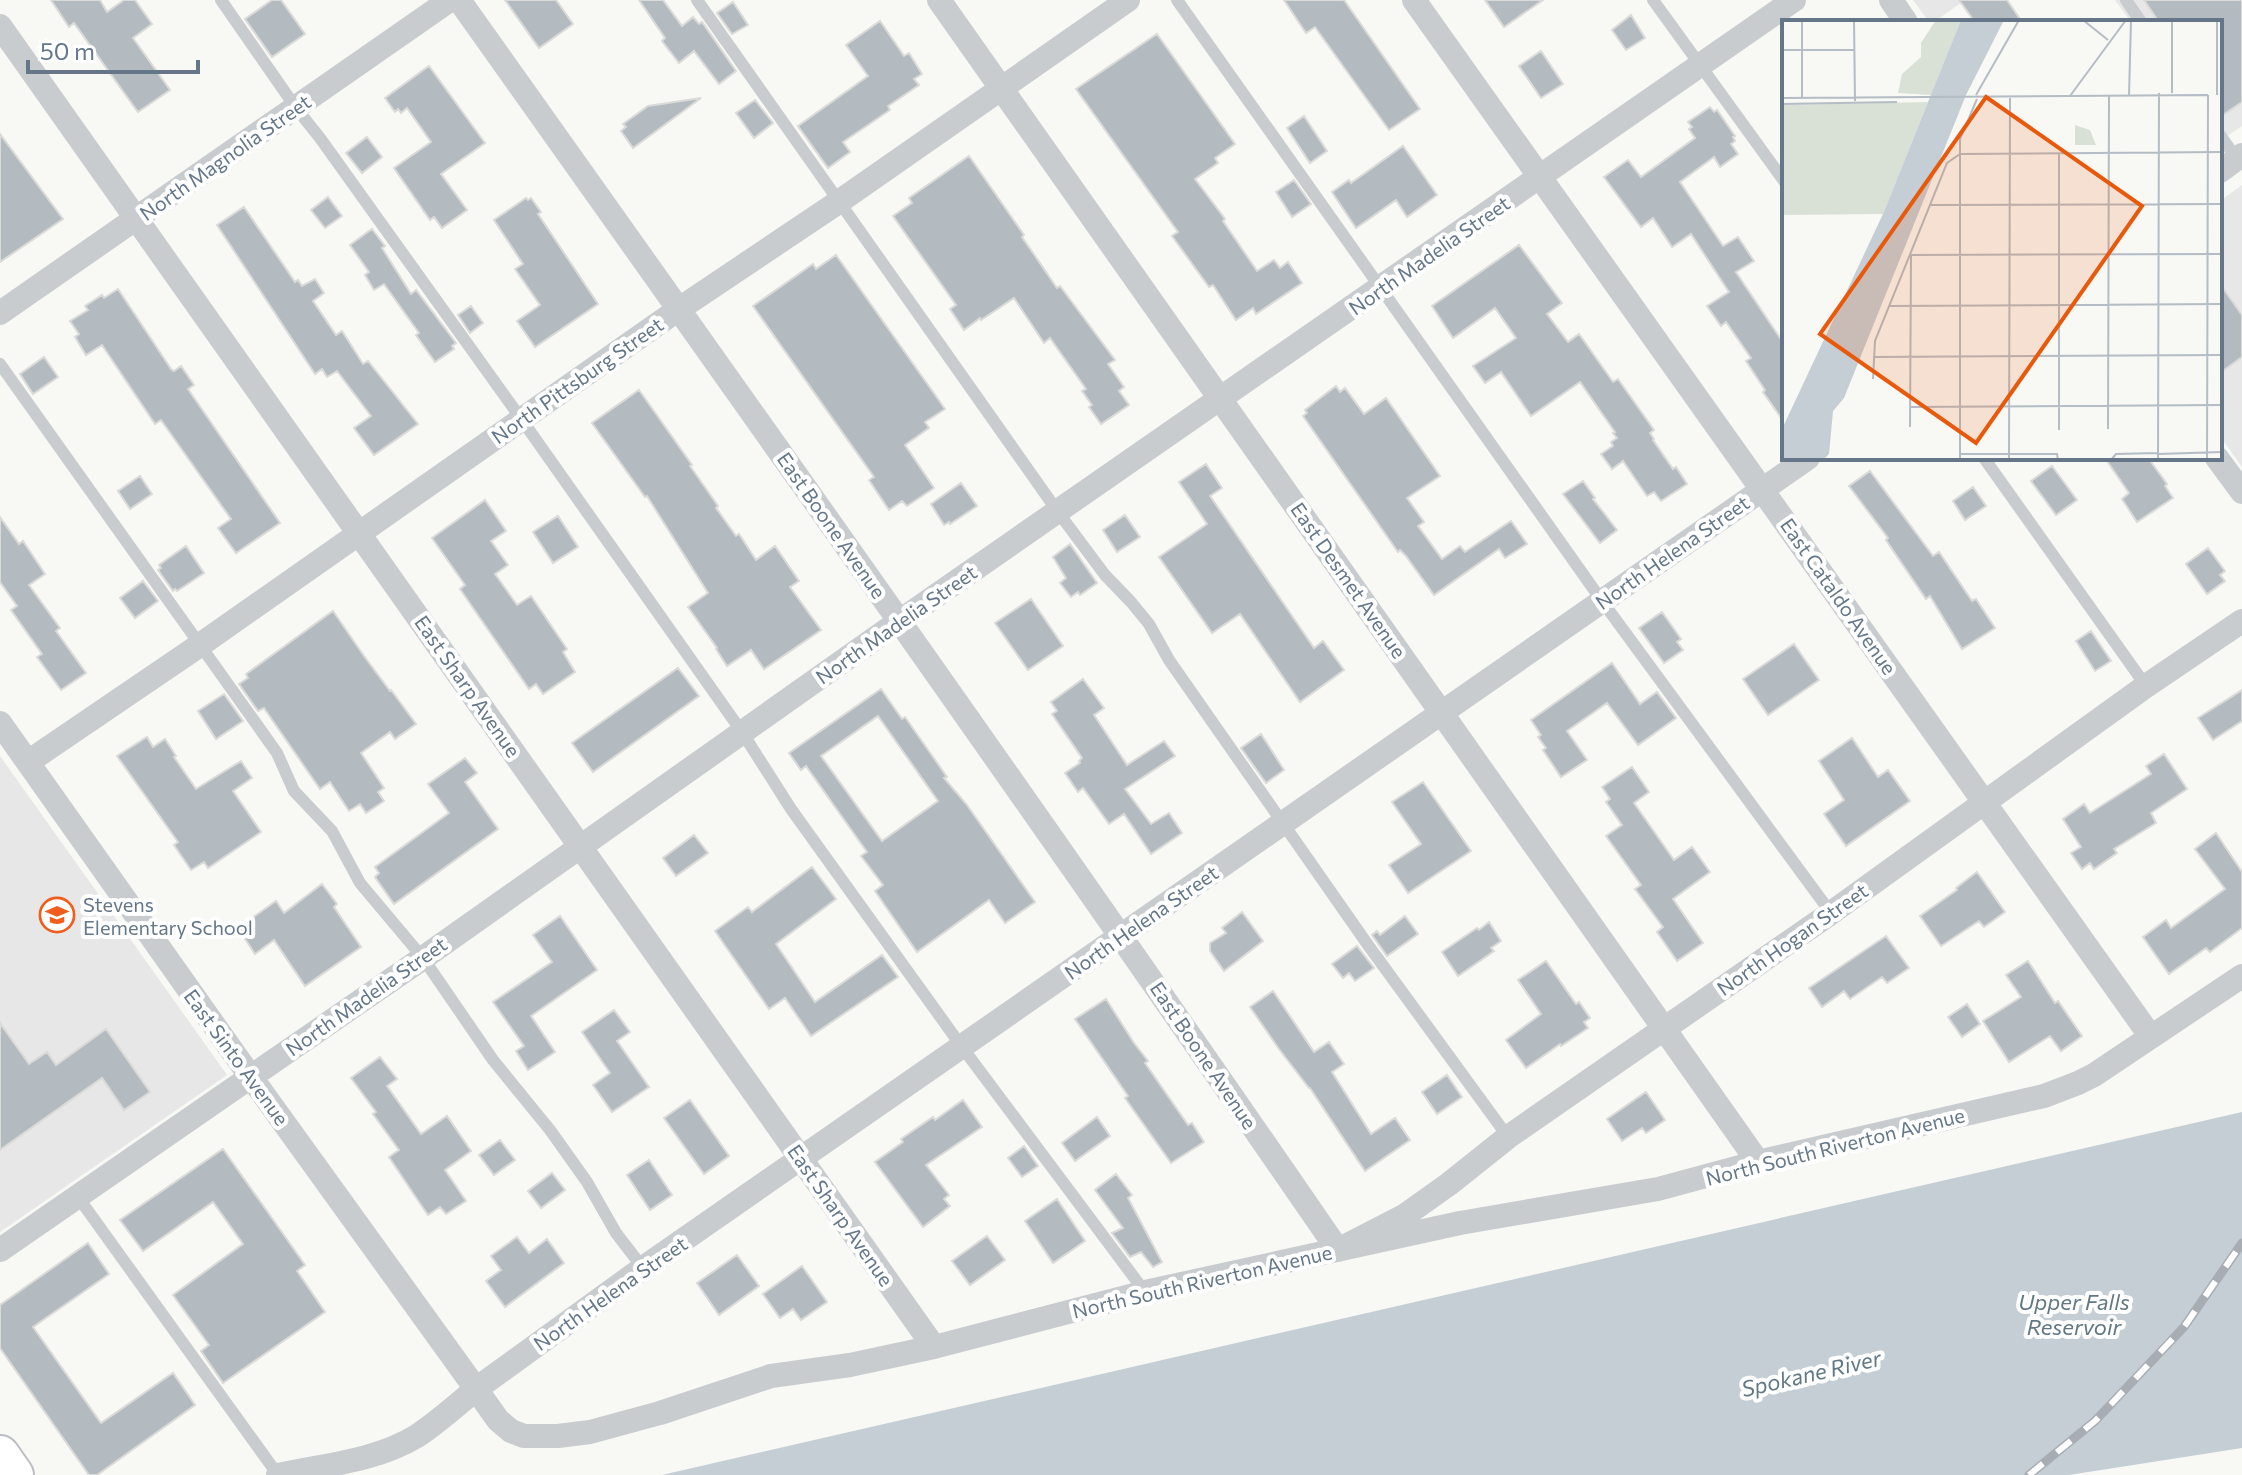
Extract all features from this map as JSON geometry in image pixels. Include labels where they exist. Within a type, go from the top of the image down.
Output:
[{"type":"main road","points":[[0,1455],[14,1475]]},
{"type":"street","name":"North Magnolia Street","points":[[0,313],[450,0]]},
{"type":"street","name":"East Boone Avenue","points":[[459,0],[901,620],[1338,1250]]},
{"type":"street","name":"East Desmet Avenue","points":[[939,0],[1758,1162]]},
{"type":"street","name":"North Pittsburg Street","points":[[28,762],[1128,0]]},
{"type":"street","name":"East Cataldo Avenue","points":[[1414,0],[2151,1037]]},
{"type":"street","name":"North Madelia Street","points":[[0,1250],[1794,0]]},
{"type":"street","points":[[1891,0],[1905,20]]},
{"type":"street","name":"East Sharp Avenue","points":[[0,26],[934,1347]]},
{"type":"street","name":"North Helena Street","points":[[476,1389],[643,1268],[1805,460]]},
{"type":"street","points":[[2218,460],[2242,492]]},
{"type":"street","name":"North Hogan Street","points":[[1338,1250],[1404,1216],[1508,1137],[1831,913],[2146,686],[2242,621]]},
{"type":"street","name":"East Sinto Avenue","points":[[0,723],[476,1389]]},
{"type":"street","name":"North South Riverton Avenue","points":[[476,1389],[498,1420],[511,1431],[524,1436],[590,1432],[660,1413],[771,1376],[850,1365],[934,1347],[1145,1292],[1460,1223],[1658,1189],[1758,1162],[2054,1093],[2094,1075],[2242,976]]},
{"type":"street","points":[[278,1475],[357,1459],[398,1445],[435,1423],[476,1389]]},
{"type":"lane","points":[[221,0],[742,732],[791,809],[962,1047],[1145,1292]]},
{"type":"lane","points":[[697,0],[1058,512],[1105,575],[1149,624],[1169,660],[1283,823],[1508,1137]]},
{"type":"lane","points":[[1177,0],[1602,601],[1831,913]]},
{"type":"lane","points":[[1653,0],[1782,178]]},
{"type":"lane","points":[[2126,0],[2140,20]]},
{"type":"lane","points":[[2222,139],[2233,162]]},
{"type":"lane","points":[[0,364],[277,753],[294,791],[332,831],[360,883],[423,958],[493,1060],[587,1182],[616,1233],[643,1268]]},
{"type":"lane","points":[[1985,460],[2146,686]]},
{"type":"lane","points":[[78,1197],[278,1475]]},
{"type":"shaded area","points":[[1913,0],[1965,0],[1937,20],[1928,20]]},
{"type":"shaded area","points":[[2115,0],[2242,0],[2242,126],[2222,140],[2222,20],[2130,20]]},
{"type":"shaded area","points":[[2242,185],[2242,467],[2222,439],[2222,200]]},
{"type":"shaded area","name":"Stevens Elementary School","points":[[0,756],[227,1075],[0,1232]]},
{"type":"water","name":"Upper Falls Reservoir","points":[[2242,1112],[2242,1448],[2069,1475],[662,1475]]},
{"type":"building","points":[[51,0],[100,0],[107,12],[124,0],[135,0],[152,24],[133,38],[170,90],[138,112],[74,23],[69,27]]},
{"type":"building","points":[[272,0],[281,0],[305,34],[272,57],[245,19]]},
{"type":"building","points":[[505,0],[556,0],[573,24],[539,48]]},
{"type":"building","points":[[639,0],[663,0],[682,26],[693,17],[699,24],[702,22],[736,71],[719,84],[694,51],[679,63],[662,41],[665,38]]},
{"type":"building","points":[[1284,0],[1344,0],[1420,109],[1389,130],[1315,27],[1306,33]]},
{"type":"building","points":[[1485,0],[1543,0],[1504,27]]},
{"type":"building","points":[[1959,0],[2007,0],[2021,20],[1974,20]]},
{"type":"building","points":[[2144,0],[2242,0],[2242,102],[2222,116],[2222,20],[2158,20]]},
{"type":"building","points":[[733,2],[748,25],[732,34],[717,13]]},
{"type":"building","points":[[1631,15],[1645,38],[1626,50],[1612,30]]},
{"type":"building","points":[[880,21],[904,56],[909,53],[922,74],[914,79],[919,85],[888,106],[890,110],[843,142],[850,152],[828,168],[798,126],[868,76],[846,45]]},
{"type":"building","points":[[1157,34],[1235,144],[1215,158],[1218,163],[1195,179],[1225,219],[1223,221],[1257,271],[1274,260],[1280,268],[1288,262],[1302,283],[1256,314],[1253,308],[1236,320],[1213,285],[1209,287],[1172,236],[1178,232],[1076,89]]},
{"type":"building","points":[[1541,51],[1563,84],[1541,98],[1519,66]]},
{"type":"building","points":[[429,66],[485,143],[441,174],[467,210],[442,228],[434,217],[430,220],[394,168],[431,142],[407,108],[401,113],[398,109],[395,112],[385,98]]},
{"type":"building","points":[[701,98],[633,148],[621,131],[626,127],[623,124],[648,106]]},
{"type":"building","points":[[755,100],[773,123],[754,138],[736,113]]},
{"type":"building","points":[[1710,107],[1714,112],[1717,110],[1735,136],[1731,144],[1738,154],[1720,167],[1714,157],[1680,182],[1723,246],[1738,237],[1754,261],[1736,272],[1782,341],[1782,419],[1746,361],[1751,358],[1726,322],[1721,326],[1707,306],[1729,292],[1691,234],[1672,247],[1653,218],[1641,227],[1604,177],[1628,160],[1641,177],[1695,138],[1688,122]]},
{"type":"building","points":[[1304,116],[1327,151],[1310,163],[1287,128]]},
{"type":"building","points":[[0,134],[63,219],[0,262]]},
{"type":"building","points":[[367,137],[382,157],[362,173],[346,153]]},
{"type":"building","points":[[1403,146],[1437,195],[1407,217],[1396,200],[1356,228],[1332,192],[1349,180],[1351,183]]},
{"type":"building","points":[[969,156],[1057,288],[1060,286],[1115,360],[1108,364],[1124,387],[1119,391],[1129,405],[1101,424],[1082,391],[1086,389],[1050,338],[1044,343],[1014,298],[964,330],[950,309],[956,305],[893,216],[912,203],[909,198]]},
{"type":"building","points":[[1294,180],[1311,204],[1292,217],[1276,192]]},
{"type":"building","points":[[328,197],[342,216],[325,228],[311,210]]},
{"type":"building","points":[[526,198],[531,198],[541,212],[538,214],[598,304],[535,347],[517,321],[540,305],[515,269],[523,264],[494,220]]},
{"type":"building","points":[[244,207],[295,282],[298,280],[302,286],[315,279],[324,293],[313,301],[336,335],[342,331],[363,364],[368,361],[418,424],[374,455],[354,428],[371,416],[337,371],[327,377],[322,369],[315,374],[217,225]]},
{"type":"building","points":[[372,229],[385,246],[382,248],[411,294],[416,290],[456,343],[452,346],[454,349],[435,362],[416,335],[419,333],[384,284],[374,290],[365,275],[369,272],[350,245]]},
{"type":"building","points":[[1519,245],[1562,303],[1547,314],[1568,342],[1579,334],[1613,382],[1618,379],[1654,430],[1650,433],[1653,440],[1687,484],[1661,501],[1654,492],[1647,496],[1623,461],[1612,469],[1601,454],[1613,446],[1611,442],[1617,438],[1580,382],[1531,416],[1501,372],[1485,383],[1473,366],[1516,338],[1495,308],[1453,338],[1432,306]]},
{"type":"building","points":[[836,255],[945,409],[925,422],[929,428],[905,445],[934,488],[907,506],[902,501],[889,510],[869,480],[874,477],[753,306],[813,264],[816,269]]},
{"type":"building","points":[[2222,287],[2242,315],[2242,357],[2222,372]]},
{"type":"building","points":[[118,289],[171,369],[174,371],[181,366],[194,385],[188,389],[280,523],[236,553],[218,528],[231,519],[161,420],[155,424],[102,345],[86,355],[75,337],[79,334],[70,321],[88,310],[85,306]]},
{"type":"building","points":[[471,306],[483,323],[470,333],[458,315]]},
{"type":"building","points":[[44,357],[58,377],[33,394],[20,374]]},
{"type":"building","points":[[1336,386],[1340,392],[1345,388],[1364,414],[1386,398],[1440,476],[1407,498],[1424,522],[1418,526],[1442,559],[1460,546],[1465,552],[1511,521],[1527,544],[1505,558],[1499,549],[1434,595],[1406,556],[1400,550],[1398,552],[1303,416],[1307,413],[1305,410]]},
{"type":"building","points":[[639,390],[692,465],[718,506],[716,508],[756,560],[775,546],[799,581],[790,587],[821,630],[764,669],[751,650],[727,666],[688,607],[708,593],[647,496],[592,423]]},
{"type":"building","points":[[2106,460],[2149,460],[2173,498],[2137,522],[2122,499],[2129,493]]},
{"type":"building","points":[[1206,464],[1222,488],[1210,496],[1314,648],[1323,641],[1344,670],[1300,702],[1240,614],[1212,633],[1159,557],[1207,524],[1179,482]]},
{"type":"building","points":[[2052,466],[2077,500],[2056,515],[2031,481]]},
{"type":"building","points":[[1870,471],[1933,556],[1939,552],[1972,601],[1976,599],[1995,628],[1962,649],[1930,596],[1926,599],[1886,540],[1888,538],[1849,486]]},
{"type":"building","points":[[140,476],[152,494],[130,509],[118,491]]},
{"type":"building","points":[[1583,481],[1617,530],[1600,543],[1563,494]]},
{"type":"building","points":[[961,483],[977,506],[944,525],[931,504]]},
{"type":"building","points":[[1973,487],[1986,506],[1965,520],[1953,501]]},
{"type":"building","points":[[485,500],[506,531],[491,541],[508,565],[495,574],[517,605],[531,596],[567,649],[563,652],[575,672],[543,694],[536,684],[529,689],[460,589],[465,585],[432,538]]},
{"type":"building","points":[[1125,515],[1140,537],[1117,552],[1103,530]]},
{"type":"building","points":[[558,516],[578,547],[553,563],[533,532]]},
{"type":"building","points":[[0,517],[19,544],[23,541],[45,574],[29,585],[60,628],[56,631],[86,673],[61,690],[37,657],[42,654],[11,610],[17,606],[0,582]]},
{"type":"building","points":[[1070,544],[1097,583],[1080,595],[1078,592],[1071,597],[1060,583],[1066,578],[1053,557]]},
{"type":"building","points":[[186,546],[204,573],[173,591],[158,570],[161,568],[159,565]]},
{"type":"building","points":[[2208,548],[2225,571],[2220,575],[2225,581],[2207,594],[2186,564]]},
{"type":"building","points":[[143,581],[158,601],[135,618],[120,598]]},
{"type":"building","points":[[1031,599],[1063,646],[1028,670],[995,623]]},
{"type":"building","points":[[333,611],[416,724],[395,739],[390,732],[361,753],[384,788],[378,792],[384,801],[366,813],[360,804],[349,811],[330,782],[320,789],[264,708],[258,711],[239,684],[248,678],[246,674]]},
{"type":"building","points":[[1662,612],[1681,639],[1677,642],[1683,650],[1664,663],[1639,628]]},
{"type":"building","points":[[2091,631],[2111,661],[2095,671],[2076,641]]},
{"type":"building","points":[[1794,644],[1819,680],[1768,715],[1743,679]]},
{"type":"building","points":[[1612,663],[1640,704],[1657,692],[1676,718],[1638,745],[1607,703],[1567,731],[1587,760],[1561,777],[1543,750],[1546,748],[1538,737],[1541,735],[1531,720]]},
{"type":"building","points":[[678,668],[699,696],[593,772],[572,743]]},
{"type":"building","points":[[1083,679],[1104,708],[1094,715],[1127,765],[1164,741],[1175,756],[1125,789],[1151,824],[1169,813],[1182,833],[1151,854],[1124,814],[1109,824],[1083,788],[1078,792],[1065,773],[1080,763],[1082,758],[1052,714],[1057,711],[1051,702]]},
{"type":"building","points":[[881,689],[902,719],[905,717],[947,777],[944,778],[967,805],[1035,902],[1005,923],[989,900],[917,952],[875,891],[883,885],[861,856],[867,852],[806,766],[801,770],[789,753]],"holes":[[[878,716],[938,801],[882,841],[821,756]]]},
{"type":"building","points":[[2242,690],[2242,721],[2213,740],[2198,718]]},
{"type":"building","points":[[224,694],[243,721],[216,739],[198,711]]},
{"type":"building","points":[[1261,734],[1284,770],[1266,783],[1241,748]]},
{"type":"building","points":[[147,737],[153,747],[165,739],[196,789],[241,761],[252,778],[233,791],[261,832],[208,868],[204,862],[191,870],[174,845],[178,842],[117,756]]},
{"type":"building","points":[[1852,738],[1878,777],[1888,770],[1910,801],[1846,846],[1824,814],[1844,800],[1819,761]]},
{"type":"building","points":[[2164,754],[2187,789],[2151,813],[2156,823],[2114,849],[2117,853],[2094,869],[2090,863],[2082,869],[2071,853],[2081,847],[2063,819],[2084,804],[2090,813],[2151,774],[2146,766]]},
{"type":"building","points":[[465,758],[477,773],[465,782],[498,829],[394,904],[375,877],[379,873],[375,867],[449,813],[428,784]]},
{"type":"building","points":[[1632,767],[1649,792],[1634,803],[1674,860],[1692,847],[1710,872],[1673,899],[1703,943],[1677,961],[1657,932],[1663,927],[1635,889],[1641,885],[1606,836],[1622,825],[1606,802],[1610,799],[1602,787]]},
{"type":"building","points":[[1423,782],[1471,851],[1408,893],[1389,865],[1421,844],[1392,802]]},
{"type":"building","points":[[2216,833],[2242,872],[2242,928],[2210,952],[2206,948],[2169,974],[2143,937],[2166,920],[2171,928],[2225,889],[2195,849]]},
{"type":"building","points":[[694,835],[708,853],[676,876],[663,858]]},
{"type":"building","points":[[812,867],[836,899],[776,944],[815,1002],[882,955],[898,977],[811,1036],[785,998],[769,1009],[715,931],[748,907],[752,912]]},
{"type":"building","points":[[1977,872],[2005,912],[1984,927],[1979,921],[1941,946],[1920,916]]},
{"type":"building","points":[[322,884],[361,947],[305,986],[274,940],[255,954],[238,928],[276,901],[284,913]]},
{"type":"building","points":[[1242,912],[1263,941],[1224,971],[1210,951],[1210,943],[1226,933],[1222,928]]},
{"type":"building","points":[[560,916],[597,970],[531,1016],[555,1052],[528,1070],[516,1051],[524,1046],[493,1002],[552,962],[533,935]]},
{"type":"building","points":[[1405,916],[1418,934],[1387,956],[1372,935],[1377,931],[1380,935]]},
{"type":"building","points":[[1489,922],[1501,941],[1491,948],[1494,951],[1458,976],[1442,952]]},
{"type":"building","points":[[1886,936],[1909,968],[1887,983],[1882,977],[1850,999],[1844,991],[1822,1007],[1809,988]]},
{"type":"building","points":[[1357,946],[1374,968],[1355,981],[1349,973],[1343,978],[1332,964]]},
{"type":"building","points":[[1546,961],[1576,1004],[1579,1002],[1590,1018],[1584,1022],[1588,1028],[1526,1068],[1506,1040],[1541,1014],[1518,980]]},
{"type":"building","points":[[2028,961],[2055,1003],[2058,1001],[2082,1036],[2061,1051],[2050,1036],[2009,1062],[1983,1021],[2021,997],[2006,975]]},
{"type":"building","points":[[1273,991],[1314,1052],[1329,1042],[1344,1064],[1332,1072],[1371,1134],[1395,1118],[1410,1140],[1365,1171],[1310,1088],[1250,1007]]},
{"type":"building","points":[[1106,999],[1148,1061],[1145,1063],[1188,1125],[1192,1123],[1204,1142],[1171,1163],[1075,1019]]},
{"type":"building","points":[[1967,1004],[1980,1024],[1962,1037],[1948,1017]]},
{"type":"building","points":[[614,1010],[630,1032],[617,1041],[649,1087],[612,1112],[593,1085],[610,1073],[582,1032]]},
{"type":"building","points":[[0,1023],[29,1064],[47,1052],[56,1065],[106,1029],[150,1092],[124,1110],[102,1078],[0,1150]]},
{"type":"building","points":[[380,1057],[397,1079],[387,1086],[421,1134],[447,1116],[471,1151],[445,1170],[466,1201],[446,1214],[440,1207],[428,1215],[389,1157],[399,1150],[351,1078]]},
{"type":"building","points":[[1447,1075],[1462,1097],[1437,1114],[1422,1092]]},
{"type":"building","points":[[1646,1092],[1665,1120],[1646,1133],[1642,1128],[1622,1141],[1607,1119]]},
{"type":"building","points":[[690,1100],[729,1156],[704,1174],[664,1118]]},
{"type":"building","points":[[963,1100],[982,1127],[926,1165],[949,1195],[944,1199],[950,1206],[923,1227],[875,1162],[903,1142],[901,1139]]},
{"type":"building","points":[[1097,1117],[1110,1136],[1075,1161],[1062,1143]]},
{"type":"building","points":[[500,1140],[515,1160],[494,1175],[479,1155]]},
{"type":"building","points":[[1024,1146],[1038,1166],[1022,1177],[1008,1158]]},
{"type":"building","points":[[223,1149],[305,1265],[297,1271],[325,1312],[223,1383],[201,1351],[209,1345],[173,1295],[243,1244],[213,1202],[143,1251],[120,1220]]},
{"type":"building","points":[[649,1160],[672,1195],[650,1210],[627,1175]]},
{"type":"building","points":[[552,1173],[565,1190],[541,1208],[528,1191]]},
{"type":"building","points":[[1116,1174],[1132,1195],[1128,1198],[1162,1262],[1153,1267],[1141,1252],[1130,1257],[1112,1233],[1123,1228],[1095,1190]]},
{"type":"building","points":[[1057,1199],[1085,1241],[1053,1263],[1025,1221]]},
{"type":"building","points":[[987,1236],[1005,1260],[970,1285],[952,1261]]},
{"type":"building","points":[[517,1237],[529,1253],[547,1239],[564,1263],[505,1307],[486,1281],[501,1270],[491,1256]]},
{"type":"building","points":[[88,1243],[109,1274],[33,1327],[101,1423],[173,1373],[195,1405],[97,1475],[89,1475],[0,1348],[0,1305]]},
{"type":"building","points":[[737,1255],[759,1286],[719,1315],[697,1283]]},
{"type":"building","points":[[802,1266],[827,1302],[801,1320],[793,1309],[780,1318],[763,1294]]},
{"type":"railway","points":[[2029,1475],[2095,1421],[2184,1327],[2242,1243]]},
{"type":"place","name":"Stevens Elementary School","points":[[57,915]]},
{"type":"water label","name":"Spokane River","points":[[1811,1373]]}]
